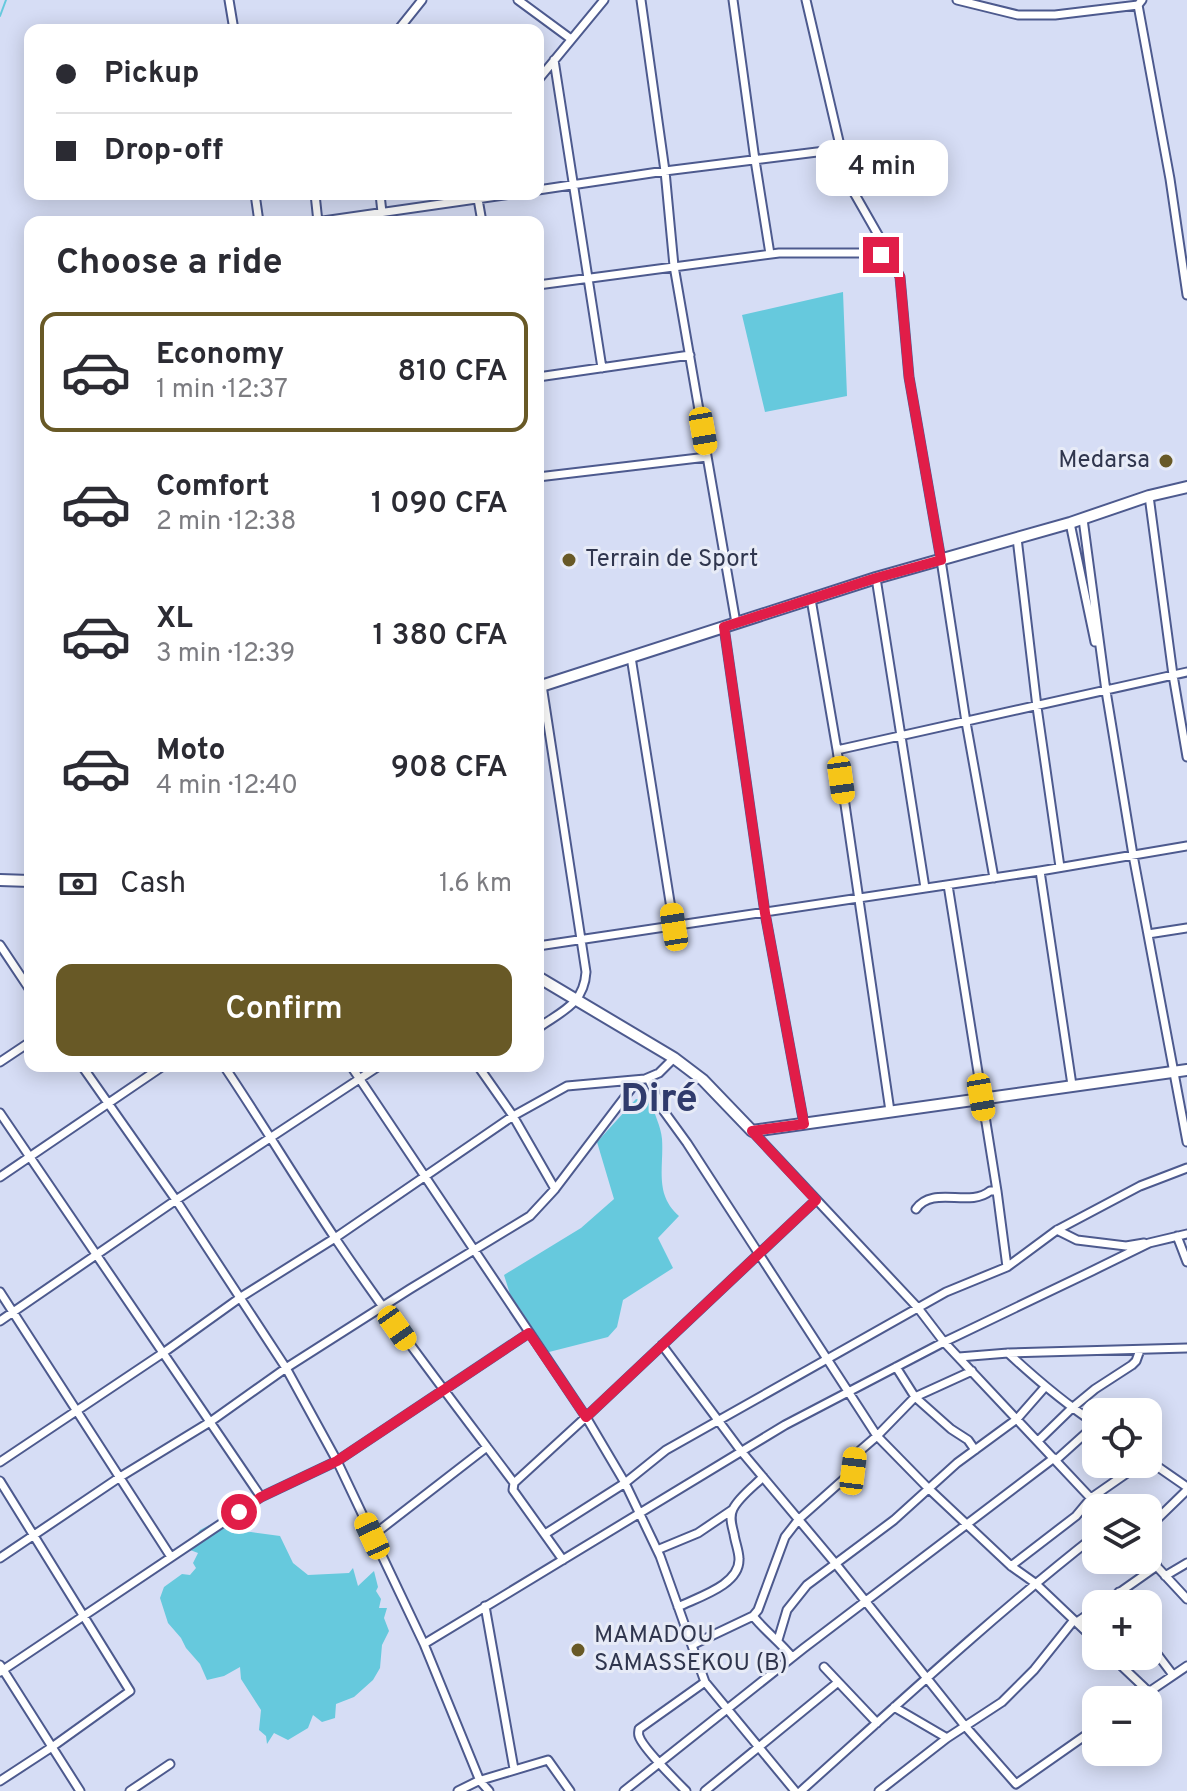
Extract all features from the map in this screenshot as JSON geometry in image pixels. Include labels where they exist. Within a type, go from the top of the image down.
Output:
[{"type":"main road","points":[[544,685],[876,578],[1187,487]]},
{"type":"main road","points":[[0,880],[24,881]]},
{"type":"main road","points":[[544,981],[674,1058],[703,1080],[752,1131],[1187,1070]]},
{"type":"street","points":[[229,0],[233,24]]},
{"type":"street","points":[[403,24],[422,0]]},
{"type":"street","points":[[518,0],[571,39]]},
{"type":"street","points":[[544,72],[604,0]]},
{"type":"street","points":[[641,0],[665,171],[674,266],[736,623]]},
{"type":"street","points":[[733,0],[770,254]]},
{"type":"street","points":[[806,0],[849,184],[900,277],[909,377],[994,878]]},
{"type":"street","points":[[957,0],[1018,15],[1055,15],[1140,2],[1187,295]]},
{"type":"street","points":[[554,60],[602,368]]},
{"type":"street","points":[[544,189],[841,149]]},
{"type":"street","points":[[434,205],[439,200]]},
{"type":"street","points":[[387,216],[471,200]]},
{"type":"street","points":[[544,284],[770,254],[869,253],[881,255],[894,263]]},
{"type":"street","points":[[544,376],[690,355]]},
{"type":"street","points":[[544,476],[707,457]]},
{"type":"street","points":[[1149,496],[1187,757]]},
{"type":"street","points":[[1083,519],[1106,691],[1133,855],[1187,1142]]},
{"type":"street","points":[[1070,523],[1095,643]]},
{"type":"street","points":[[1017,538],[1060,867]]},
{"type":"street","points":[[876,578],[925,888]]},
{"type":"street","points":[[811,599],[837,750],[890,1111]]},
{"type":"street","points":[[724,627],[765,913],[804,1124]]},
{"type":"street","points":[[631,657],[674,927]]},
{"type":"street","points":[[837,750],[1187,672]]},
{"type":"street","points":[[544,710],[586,972],[585,985],[578,1001],[544,1024]]},
{"type":"street","points":[[544,945],[1187,846]]},
{"type":"street","points":[[1040,871],[1072,1085]]},
{"type":"street","points":[[948,885],[1007,1267]]},
{"type":"street","points":[[1148,934],[1187,928]]},
{"type":"street","points":[[0,945],[24,981]]},
{"type":"street","points":[[0,1062],[24,1046]]},
{"type":"street","points":[[0,1462],[513,1116],[567,1086],[648,1078],[659,1073],[674,1058]]},
{"type":"street","points":[[86,1072],[176,1200],[286,1368],[337,1461],[424,1644],[480,1781],[489,1791]]},
{"type":"street","points":[[0,1177],[154,1072]]},
{"type":"street","points":[[228,1072],[382,1307],[514,1483]]},
{"type":"street","points":[[355,1072],[586,1417],[625,1483],[657,1550],[705,1682],[798,1791],[1035,1583],[1082,1546]]},
{"type":"street","points":[[0,1321],[370,1072]]},
{"type":"street","points":[[484,1072],[555,1189]]},
{"type":"street","points":[[648,1078],[663,1110],[877,1436],[1011,1566],[1035,1583],[1082,1628]]},
{"type":"street","points":[[0,1558],[120,1477],[210,1422],[286,1368],[530,1216],[555,1189],[637,1081]]},
{"type":"street","points":[[0,1113],[261,1497]]},
{"type":"street","points":[[752,1131],[1087,1494]]},
{"type":"street","points":[[545,1534],[625,1483],[666,1450],[946,1292],[1007,1267],[1057,1230],[1140,1186],[1187,1168]]},
{"type":"street","points":[[916,1209],[933,1198],[983,1196],[997,1191]]},
{"type":"street","points":[[563,1560],[513,1490],[514,1483],[816,1200]]},
{"type":"street","points":[[1057,1230],[1077,1240],[1126,1246],[1187,1234]]},
{"type":"street","points":[[1177,1236],[1187,1262]]},
{"type":"street","points":[[424,1644],[785,1425],[944,1342],[1149,1243]]},
{"type":"street","points":[[0,1292],[171,1557]]},
{"type":"street","points":[[80,1791],[1,1669],[261,1497],[337,1461],[529,1333]]},
{"type":"street","points":[[662,1345],[741,1451],[1016,1784],[1082,1738]]},
{"type":"street","points":[[959,1357],[1187,1348]]},
{"type":"street","points":[[1038,1441],[1095,1389],[1132,1365],[1140,1350]]},
{"type":"street","points":[[1008,1353],[1045,1387],[1082,1415]]},
{"type":"street","points":[[896,1367],[915,1397],[968,1440],[975,1450]]},
{"type":"street","points":[[692,1645],[753,1616],[785,1537],[799,1519],[853,1471],[855,1455],[915,1397],[972,1371]]},
{"type":"street","points":[[778,1640],[787,1610],[807,1585],[894,1520],[928,1488],[1017,1419],[1045,1387]]},
{"type":"street","points":[[624,1791],[792,1657],[1082,1436]]},
{"type":"street","points":[[372,1536],[487,1447]]},
{"type":"street","points":[[1162,1470],[1187,1489],[1162,1514]]},
{"type":"street","points":[[657,1550],[698,1533],[732,1510],[763,1477]]},
{"type":"street","points":[[1097,1494],[1120,1478]]},
{"type":"street","points":[[0,1481],[130,1691],[0,1781]]},
{"type":"street","points":[[1011,1566],[1082,1509]]},
{"type":"street","points":[[678,1607],[722,1585],[736,1573],[739,1560],[731,1521],[732,1510]]},
{"type":"street","points":[[1165,1576],[1187,1563]]},
{"type":"street","points":[[1162,1572],[1187,1599]]},
{"type":"street","points":[[1122,1590],[1145,1574]]},
{"type":"street","points":[[485,1606],[514,1769]]},
{"type":"street","points":[[753,1616],[792,1657]]},
{"type":"street","points":[[879,1791],[947,1738],[1002,1702],[1082,1617]]},
{"type":"street","points":[[1162,1660],[1173,1675]]},
{"type":"street","points":[[1157,1686],[1187,1666]]},
{"type":"street","points":[[824,1667],[877,1723]]},
{"type":"street","points":[[1126,1670],[1143,1686]]},
{"type":"street","points":[[686,1791],[659,1763],[638,1735],[639,1729],[705,1682]]},
{"type":"street","points":[[705,1791],[837,1683]]},
{"type":"street","points":[[894,1707],[947,1738]]},
{"type":"street","points":[[458,1791],[514,1769],[548,1760],[570,1791]]},
{"type":"street","points":[[130,1791],[170,1764]]},
{"type":"water","points":[[843,292],[847,396],[765,412],[742,315]]},
{"type":"water","points":[[636,1099],[651,1102],[661,1134],[663,1190],[671,1208],[679,1216],[658,1238],[673,1268],[623,1300],[617,1327],[608,1337],[549,1352],[510,1294],[504,1275],[581,1228],[614,1199],[597,1142]]},
{"type":"water","points":[[219,1520],[232,1533],[280,1536],[293,1563],[308,1575],[349,1573],[353,1568],[358,1586],[374,1571],[376,1591],[381,1599],[379,1608],[387,1608],[384,1618],[389,1631],[382,1645],[380,1668],[373,1680],[354,1697],[336,1704],[335,1718],[322,1722],[313,1715],[308,1728],[288,1740],[274,1733],[267,1744],[266,1736],[259,1730],[261,1710],[241,1679],[240,1667],[224,1676],[207,1680],[200,1664],[168,1623],[160,1598],[164,1587],[182,1574],[190,1575],[196,1568],[193,1563],[198,1553],[185,1548],[200,1530]]},
{"type":"waterway","points":[[0,16],[6,0]]},
{"type":"place","name":"Medarsa","points":[[1166,461]]},
{"type":"place","name":"Terrain de Sport","points":[[569,560]]},
{"type":"place","name":"MAMADOU SAMASSEKOU (B)","points":[[578,1650]]},
{"type":"district","name":"Diré","points":[[659,1101]]},
{"type":"route","points":[[239,1512],[261,1497],[337,1461],[529,1333],[586,1417],[816,1200],[752,1131],[804,1124],[765,913],[724,627],[941,560],[909,377],[900,277],[894,263],[881,255]]}]
